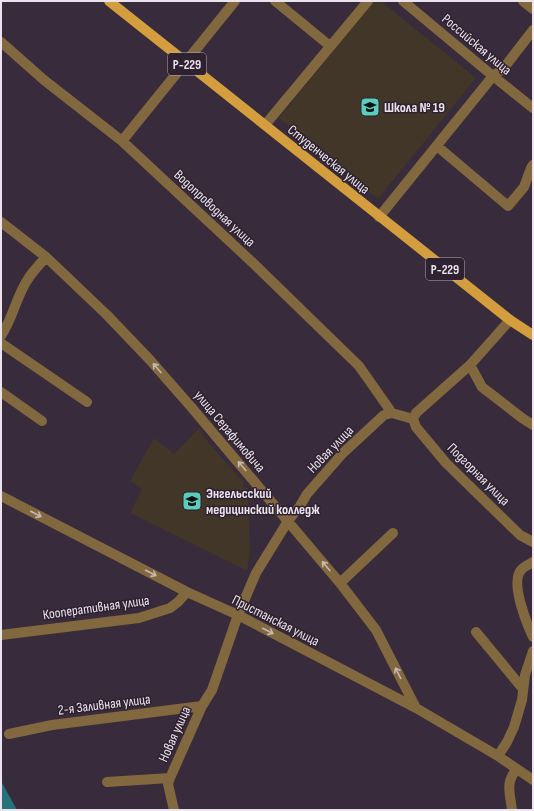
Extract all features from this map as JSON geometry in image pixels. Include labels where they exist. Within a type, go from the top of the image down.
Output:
[{"type":"main road","name":"Студенческая улица","points":[[109,1],[379,217],[510,320],[533,335]]},
{"type":"street","points":[[122,142],[235,1]]},
{"type":"street","points":[[274,1],[330,46]]},
{"type":"street","points":[[265,125],[368,1]]},
{"type":"street","name":"Российская улица","points":[[403,1],[533,108]]},
{"type":"street","points":[[524,1],[533,9]]},
{"type":"street","points":[[379,217],[493,76],[503,69],[533,30]]},
{"type":"street","name":"Водопроводная улица","points":[[1,42],[44,80],[122,142],[253,263],[359,366],[392,413]]},
{"type":"street","points":[[437,146],[508,206],[524,187],[533,165]]},
{"type":"street","name":"улица Серафимовича","points":[[1,222],[46,257],[107,315],[150,360],[192,408],[340,583],[376,630],[416,708]]},
{"type":"street","points":[[1,336],[5,323],[28,278],[46,257]]},
{"type":"street","points":[[392,413],[413,419],[416,413],[470,365],[510,320]]},
{"type":"street","points":[[1,343],[87,402]]},
{"type":"street","points":[[470,365],[482,386],[533,425]]},
{"type":"street","points":[[1,392],[42,421]]},
{"type":"street","name":"Новая улица","points":[[174,810],[168,784],[170,778],[202,706],[212,690],[238,615],[256,573],[288,521],[307,494],[343,453],[384,415],[392,413]]},
{"type":"street","name":"Подгорная улица","points":[[413,419],[416,427],[446,463],[520,534],[533,542]]},
{"type":"street","name":"Пристанская улица","points":[[1,496],[187,592],[238,615],[416,708],[498,756],[533,780]]},
{"type":"street","points":[[340,583],[393,533]]},
{"type":"street","points":[[533,562],[521,569],[518,578],[521,607],[533,637]]},
{"type":"street","name":"Кооперативная улица","points":[[1,634],[139,618],[170,608],[187,592]]},
{"type":"street","points":[[476,632],[523,688]]},
{"type":"street","points":[[498,756],[514,727],[522,700],[524,675],[533,651]]},
{"type":"street","name":"2-я Заливная улица","points":[[9,734],[52,725],[202,706]]},
{"type":"street","points":[[512,810],[509,781],[517,768]]},
{"type":"street","points":[[107,782],[170,778]]},
{"type":"shaded area","name":"Школа № 19","points":[[373,1],[381,1],[476,78],[378,199],[279,118]]},
{"type":"shaded area","name":"Энгельсский медицинский колледж","points":[[200,427],[202,434],[243,481],[244,488],[248,488],[250,552],[247,571],[130,513],[142,489],[130,481],[154,438],[174,454]]},
{"type":"water","points":[[1,781],[17,810],[1,810]]},
{"type":"place","name":"Школа № 19","points":[[370,107]]},
{"type":"place","name":"Энгельсский медицинский колледж","points":[[192,501]]}]
